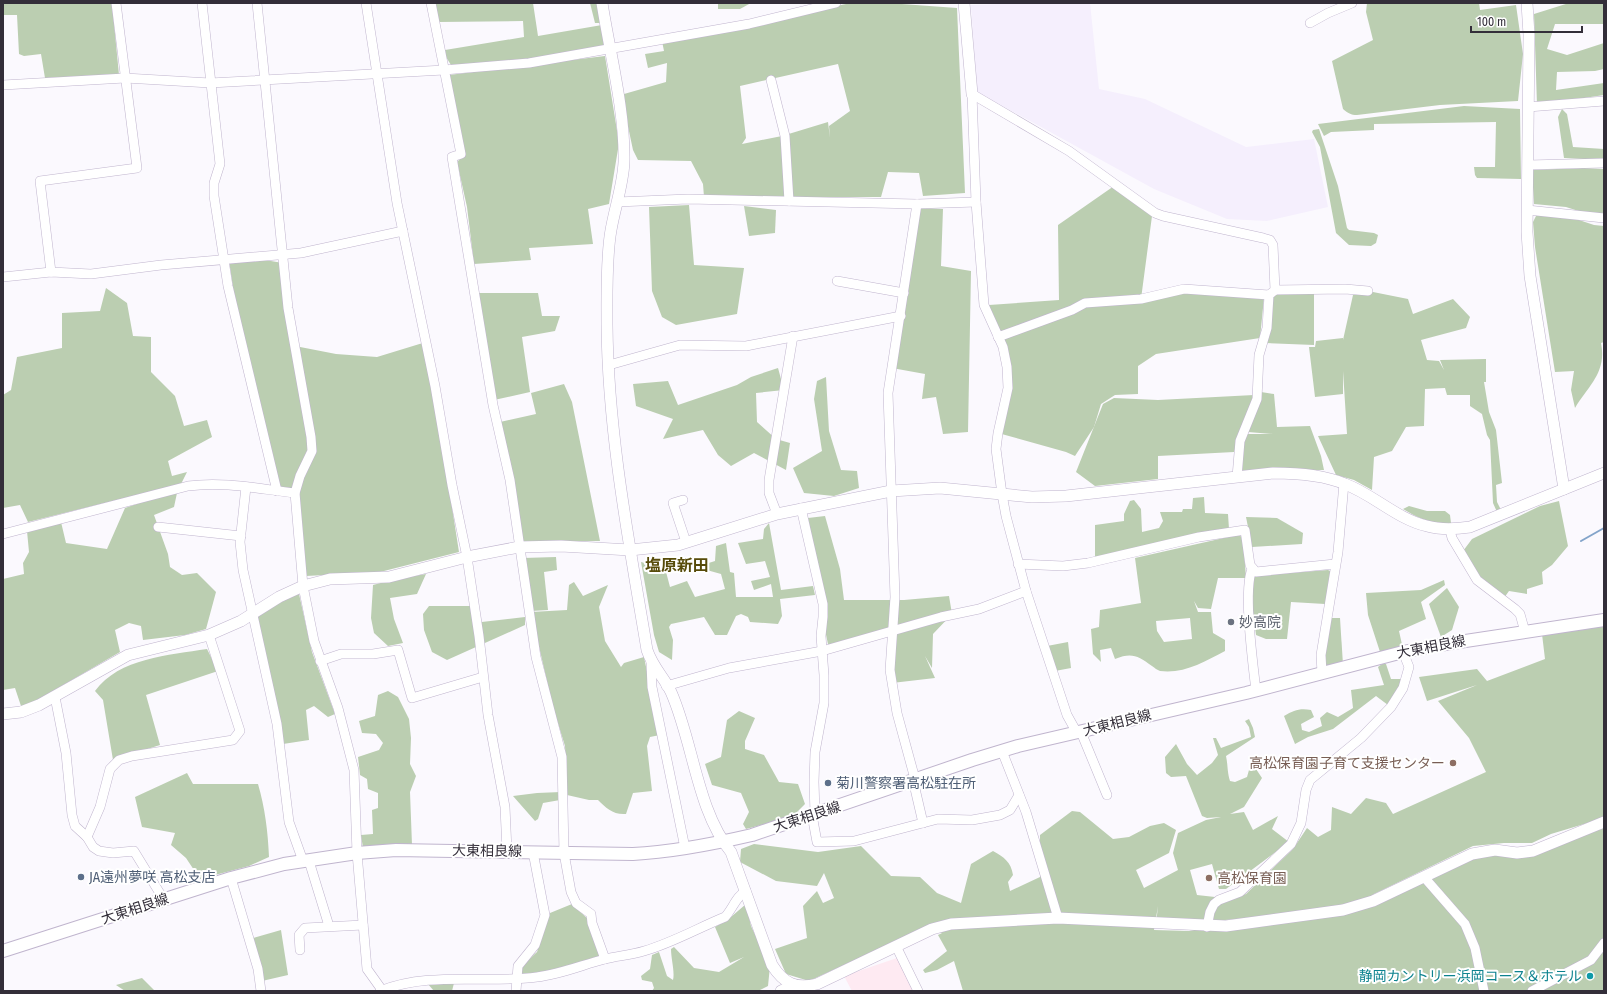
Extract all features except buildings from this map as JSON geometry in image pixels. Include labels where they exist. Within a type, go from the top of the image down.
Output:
[{"type":"main road","name":"大東相良線","points":[[3,951],[231,878],[306,861],[357,853],[412,850],[633,854],[723,842],[752,835],[814,815],[1002,750],[1256,691],[1438,644],[1604,620]]},
{"type":"street","points":[[51,272],[40,181],[137,168],[124,78],[116,3]]},
{"type":"street","points":[[202,3],[220,164],[214,183],[214,196],[228,286],[277,491]]},
{"type":"street","points":[[257,3],[288,308],[311,437],[312,451],[300,476],[295,494],[303,586],[314,641],[338,708],[354,770],[357,853],[367,969],[381,991],[407,983],[427,980],[517,980],[561,973],[605,959],[643,951],[725,917],[731,911],[741,893],[746,891]]},
{"type":"street","points":[[366,3],[403,231],[435,386],[452,485],[467,557],[480,636],[483,677],[493,743],[505,806],[507,851]]},
{"type":"street","points":[[431,3],[461,154],[452,157],[493,405],[510,480],[536,657],[562,757],[564,853],[571,892],[576,903],[591,914],[592,923],[605,959]]},
{"type":"street","points":[[602,3],[620,113],[623,144],[623,177],[616,202],[609,251],[608,325],[616,457],[630,550],[647,650],[651,663],[652,687],[685,848]]},
{"type":"street","points":[[3,85],[124,78],[210,83],[265,81],[444,70],[529,63],[749,24],[836,3]]},
{"type":"street","points":[[964,3],[972,94],[971,104],[976,202],[984,305],[1003,347],[1008,388],[996,449],[1002,494],[1018,564],[1026,591],[1068,715],[1079,732],[1107,795]]},
{"type":"street","points":[[1310,23],[1328,13],[1352,3]]},
{"type":"street","points":[[1527,3],[1529,35],[1527,210],[1530,276],[1564,489]]},
{"type":"street","points":[[771,80],[785,136],[789,201]]},
{"type":"street","points":[[972,94],[1069,151],[1155,213],[1270,240],[1274,245],[1275,251],[1272,292],[1268,328],[1259,355],[1257,399],[1240,441],[1237,477]]},
{"type":"street","points":[[1528,107],[1604,101]]},
{"type":"street","points":[[1528,165],[1604,163]]},
{"type":"street","points":[[616,202],[688,199],[917,204],[976,202]]},
{"type":"street","points":[[917,204],[888,393],[895,597],[890,670],[897,713],[923,823]]},
{"type":"street","points":[[1527,210],[1604,218]]},
{"type":"street","points":[[3,277],[51,272],[91,274],[224,259],[302,253],[403,231]]},
{"type":"street","points":[[837,281],[904,293]]},
{"type":"street","points":[[998,337],[1072,310],[1085,303],[1141,299],[1184,289],[1272,292],[1345,290],[1368,292]]},
{"type":"street","points":[[610,365],[680,345],[746,346],[901,316]]},
{"type":"street","points":[[777,514],[769,493],[769,480],[793,336]]},
{"type":"street","points":[[3,714],[21,712],[55,697],[128,654],[209,635],[241,621],[279,597],[303,586],[330,579],[389,576],[467,557],[519,547],[561,546],[630,550],[654,549],[686,542],[801,508],[891,491],[940,488],[1032,497],[1066,496],[1237,477],[1290,473],[1344,483],[1366,494],[1405,518],[1427,526],[1450,530],[1470,528],[1604,473]]},
{"type":"street","points":[[1322,673],[1321,655],[1338,552],[1344,483]]},
{"type":"street","points":[[3,534],[188,486],[222,484],[295,494]]},
{"type":"street","points":[[246,487],[240,542],[244,577],[254,613],[277,724],[289,822],[306,861],[329,926]]},
{"type":"street","points":[[683,500],[673,503],[686,542]]},
{"type":"street","points":[[801,508],[823,604],[821,636],[824,674],[824,703],[815,752],[814,815],[816,842],[854,841],[938,818],[972,820],[1000,815],[1010,810],[1019,795]]},
{"type":"street","points":[[158,527],[241,536]]},
{"type":"street","points":[[1018,564],[1063,566],[1088,563],[1199,537],[1244,530],[1252,569],[1250,576],[1249,596],[1256,691]]},
{"type":"street","points":[[1450,530],[1452,538],[1477,580],[1520,614],[1525,632]]},
{"type":"street","points":[[1252,569],[1256,572],[1335,564]]},
{"type":"street","points":[[666,686],[729,668],[822,651],[893,630],[979,609],[1026,591]]},
{"type":"street","points":[[87,836],[100,807],[110,769],[119,760],[132,756],[233,740],[240,731],[209,635]]},
{"type":"street","points":[[320,661],[341,654],[373,654],[398,650],[412,698],[483,677]]},
{"type":"street","points":[[1207,927],[1210,912],[1214,904],[1219,900],[1240,892],[1291,844],[1301,823],[1306,790],[1310,780],[1361,738],[1391,707],[1403,688],[1409,668],[1403,652]]},
{"type":"street","points":[[651,663],[670,691],[693,759],[708,812],[723,842],[731,852],[772,965],[778,975],[794,985],[804,987],[817,984],[941,926],[1058,918],[1207,927],[1250,924],[1358,907],[1472,854],[1495,850],[1517,853],[1533,851],[1604,822]]},
{"type":"street","points":[[55,697],[66,753],[72,815],[75,826],[87,836],[93,847],[99,851],[113,853],[134,851],[164,900]]},
{"type":"street","points":[[1002,750],[1019,795],[1058,918]]},
{"type":"street","points":[[516,991],[518,966],[535,945],[544,914],[533,852]]},
{"type":"street","points":[[1424,877],[1465,924],[1475,948],[1484,991]]},
{"type":"street","points":[[231,878],[258,969],[261,991]]},
{"type":"street","points":[[300,950],[299,935],[305,928],[363,925]]},
{"type":"street","points":[[1532,991],[1591,960],[1604,943]]},
{"type":"street","points":[[896,946],[918,991]]},
{"type":"street","points":[[781,991],[794,985]]},
{"type":"shaded area","points":[[1090,3],[1099,89],[1145,99],[1246,147],[1314,139],[1328,207],[1267,221],[1227,219],[1154,189],[977,92],[971,5]]},
{"type":"shaded area","points":[[897,958],[915,991],[852,991],[844,976]]},
{"type":"green space","points":[[3,3],[112,3],[119,75],[45,78],[41,54],[24,56],[19,54],[17,15],[3,15]]},
{"type":"green space","points":[[434,3],[533,3],[538,36],[602,25],[605,45],[602,49],[531,60],[451,65],[446,57],[445,50],[524,37],[523,21],[438,22]]},
{"type":"green space","points":[[590,3],[598,3],[601,23],[595,23]]},
{"type":"green space","points":[[718,3],[751,3],[740,9],[718,9]]},
{"type":"green space","points":[[851,3],[888,3],[957,8],[965,193],[923,196],[919,173],[888,172],[881,197],[704,197],[703,184],[691,161],[638,160],[633,150],[626,117],[624,94],[666,82],[667,63],[648,68],[645,54],[664,51],[662,41]],"holes":[[[838,64],[850,111],[829,126],[830,138],[828,122],[782,136],[742,144],[746,138],[740,86]]]},
{"type":"green space","points":[[1367,3],[1479,3],[1480,10],[1516,5],[1523,54],[1518,101],[1440,105],[1357,115],[1346,112],[1343,109],[1332,61],[1373,40],[1366,12]]},
{"type":"green space","points":[[1569,3],[1604,3],[1604,24],[1555,24],[1547,49],[1567,55],[1604,43],[1604,69],[1595,71],[1557,72],[1556,90],[1604,83],[1604,95],[1537,105],[1534,14]]},
{"type":"green space","points":[[605,56],[619,143],[609,204],[588,209],[593,244],[529,248],[531,260],[474,264],[467,207],[457,162],[464,155],[449,75]]},
{"type":"green space","points":[[1464,106],[1520,109],[1521,179],[1477,178],[1475,175],[1474,167],[1495,167],[1496,122],[1374,124],[1374,130],[1331,132],[1324,136],[1318,124]]},
{"type":"green space","points":[[1562,109],[1567,114],[1573,147],[1604,149],[1604,160],[1564,158],[1558,117]]},
{"type":"green space","points":[[1319,129],[1338,186],[1347,228],[1349,230],[1374,233],[1378,235],[1376,243],[1371,246],[1349,245],[1336,233],[1320,147],[1312,132],[1313,130]]},
{"type":"green space","points":[[1582,168],[1604,169],[1604,216],[1591,215],[1566,207],[1534,204],[1532,170]]},
{"type":"green space","points":[[1114,186],[1152,216],[1141,299],[1177,290],[1264,298],[1260,338],[1156,354],[1138,366],[1138,394],[1115,395],[1101,404],[1094,427],[1075,456],[1066,452],[998,433],[1007,381],[989,305],[1059,300],[1058,225]]},
{"type":"green space","points":[[689,205],[694,265],[744,268],[737,314],[676,325],[662,317],[652,291],[649,207]]},
{"type":"green space","points":[[744,206],[776,210],[775,233],[749,236]]},
{"type":"green space","points":[[919,208],[943,209],[941,266],[971,271],[968,432],[943,434],[936,397],[922,399],[925,374],[892,368]]},
{"type":"green space","points":[[1537,214],[1570,217],[1594,225],[1604,226],[1604,342],[1601,343],[1601,362],[1596,378],[1575,408],[1571,390],[1574,371],[1555,372],[1535,247],[1533,222]]},
{"type":"green space","points":[[228,254],[283,263],[295,346],[336,354],[377,357],[426,342],[459,552],[380,572],[306,576],[295,494],[277,491],[240,334]]},
{"type":"green space","points":[[106,288],[127,303],[133,336],[151,337],[151,372],[175,396],[184,426],[207,420],[212,437],[168,461],[172,476],[187,472],[181,484],[28,522],[20,505],[3,508],[3,395],[11,390],[17,357],[62,348],[62,313],[100,311]]},
{"type":"green space","points":[[1368,291],[1408,299],[1413,314],[1453,299],[1470,317],[1466,328],[1421,340],[1427,360],[1439,361],[1444,370],[1440,360],[1486,359],[1486,382],[1484,382],[1489,412],[1496,430],[1502,483],[1496,485],[1497,502],[1501,510],[1497,512],[1493,503],[1490,440],[1487,435],[1482,414],[1470,406],[1470,395],[1447,395],[1445,388],[1425,389],[1424,426],[1406,427],[1392,451],[1374,457],[1372,490],[1354,480],[1336,475],[1318,436],[1347,434],[1343,371],[1343,394],[1315,397],[1309,347],[1315,347],[1316,341],[1343,338],[1343,340],[1353,295]]},
{"type":"green space","points":[[479,293],[538,293],[542,316],[560,316],[555,331],[522,337],[530,392],[494,400]]},
{"type":"green space","points":[[1277,294],[1314,294],[1314,345],[1266,343],[1271,331],[1272,298]]},
{"type":"green space","points":[[778,368],[784,390],[756,393],[757,422],[776,439],[790,443],[786,470],[754,453],[731,466],[718,455],[703,430],[663,439],[673,419],[636,406],[633,384],[668,381],[678,405],[737,385],[751,377]]},
{"type":"green space","points":[[826,377],[829,431],[841,470],[857,471],[859,488],[834,496],[804,493],[793,468],[822,451],[814,399],[817,381]]},
{"type":"green space","points":[[564,384],[572,402],[600,541],[523,542],[500,422],[536,414],[531,393]]},
{"type":"green space","points":[[1261,392],[1274,394],[1277,427],[1310,426],[1321,456],[1324,470],[1241,471],[1241,451],[1247,434],[1273,434],[1248,432]]},
{"type":"green space","points":[[1254,395],[1234,452],[1158,456],[1158,479],[1095,486],[1076,472],[1103,404],[1114,398],[1158,400]]},
{"type":"green space","points":[[177,493],[174,507],[154,515],[168,554],[170,567],[182,575],[197,573],[216,592],[206,629],[185,635],[143,640],[141,626],[129,623],[115,630],[120,652],[22,709],[15,688],[3,690],[3,579],[24,574],[23,563],[29,552],[27,531],[61,522],[66,543],[107,549],[125,508],[154,498]]},
{"type":"green space","points":[[1204,497],[1205,513],[1228,514],[1229,529],[1095,557],[1095,525],[1124,521],[1124,514],[1130,501],[1134,500],[1141,509],[1142,532],[1159,528],[1163,521],[1160,512],[1182,512],[1183,509],[1192,509],[1193,498]]},
{"type":"green space","points":[[1559,501],[1568,546],[1552,565],[1542,572],[1543,584],[1527,589],[1527,594],[1509,591],[1504,598],[1482,579],[1463,551],[1472,539],[1540,506]]},
{"type":"green space","points":[[1409,506],[1427,511],[1445,511],[1450,515],[1451,523],[1445,524],[1432,522],[1420,518],[1403,509]]},
{"type":"green space","points":[[825,516],[840,569],[844,600],[904,600],[949,596],[952,614],[933,634],[932,668],[925,656],[935,678],[892,683],[893,631],[829,649],[824,625],[822,588],[808,518]]},
{"type":"green space","points":[[1246,517],[1277,518],[1303,533],[1302,544],[1252,547]]},
{"type":"green space","points":[[769,523],[781,590],[813,586],[815,595],[780,599],[782,616],[778,624],[750,622],[748,617],[741,614],[736,616],[727,635],[715,635],[704,617],[671,624],[669,627],[673,640],[672,660],[659,652],[654,635],[641,562],[665,568],[670,587],[687,581],[695,597],[725,589],[721,574],[696,567],[715,561],[716,546],[726,543],[730,572],[734,573],[736,597],[773,597],[771,584],[754,590],[751,581],[770,577],[765,561],[746,564],[738,543],[763,539],[764,529]]},
{"type":"green space","points":[[1237,535],[1243,537],[1246,578],[1218,578],[1211,609],[1198,608],[1194,601],[1198,612],[1211,612],[1213,633],[1225,640],[1225,651],[1194,666],[1177,671],[1159,671],[1135,656],[1126,656],[1115,659],[1111,648],[1100,650],[1101,662],[1093,654],[1091,629],[1099,627],[1100,610],[1141,603],[1135,558]],"holes":[[[1190,618],[1192,639],[1164,642],[1157,631],[1156,621]]]},
{"type":"green space","points":[[556,557],[557,570],[544,572],[548,610],[531,611],[523,558]]},
{"type":"green space","points":[[1328,570],[1332,572],[1325,604],[1291,602],[1287,639],[1266,639],[1256,635],[1252,603],[1252,576]]},
{"type":"green space","points":[[426,574],[417,594],[390,598],[394,619],[403,643],[388,646],[374,633],[371,618],[373,585],[396,579]]},
{"type":"green space","points":[[1444,580],[1445,585],[1421,602],[1426,619],[1399,631],[1403,649],[1381,655],[1368,615],[1366,593],[1421,590]]},
{"type":"green space","points":[[574,582],[583,596],[608,585],[599,607],[605,641],[621,667],[624,663],[644,657],[660,735],[650,737],[647,746],[652,791],[633,793],[626,814],[614,812],[598,800],[589,800],[567,795],[565,746],[553,707],[531,612],[567,610],[569,585]]},
{"type":"green space","points":[[1447,588],[1459,607],[1452,630],[1441,637],[1429,604]]},
{"type":"green space","points":[[299,594],[312,652],[335,714],[328,717],[314,706],[306,710],[309,740],[283,744],[257,617],[278,602]]},
{"type":"green space","points":[[429,606],[470,606],[473,623],[525,617],[525,625],[447,660],[432,652],[424,630],[423,614]]},
{"type":"green space","points":[[1330,618],[1340,618],[1343,665],[1323,670]]},
{"type":"green space","points":[[1604,625],[1604,818],[1551,834],[1532,843],[1504,843],[1473,846],[1372,895],[1483,856],[1574,839],[1604,827],[1604,991],[963,991],[954,961],[937,970],[925,973],[923,970],[947,951],[938,935],[942,933],[929,926],[809,981],[786,974],[775,949],[807,938],[803,906],[817,891],[823,903],[834,898],[824,873],[817,886],[776,881],[740,862],[741,849],[754,844],[818,852],[861,846],[891,876],[920,877],[937,893],[961,903],[971,864],[993,851],[1004,858],[1011,867],[1013,875],[1008,882],[1010,891],[1040,877],[1040,835],[1072,811],[1080,812],[1113,839],[1129,837],[1150,826],[1164,823],[1176,830],[1169,853],[1136,870],[1144,888],[1178,870],[1173,853],[1178,833],[1206,820],[1221,817],[1207,818],[1202,816],[1186,776],[1171,777],[1166,773],[1165,757],[1176,744],[1187,764],[1197,775],[1212,763],[1218,755],[1213,738],[1216,738],[1221,748],[1251,737],[1249,727],[1245,721],[1249,719],[1255,737],[1226,756],[1229,777],[1230,781],[1235,782],[1247,777],[1249,770],[1256,769],[1262,778],[1244,807],[1230,814],[1244,812],[1253,830],[1278,816],[1272,829],[1289,842],[1226,889],[1219,889],[1212,864],[1190,870],[1197,895],[1233,899],[1246,894],[1293,849],[1307,828],[1318,837],[1331,830],[1332,807],[1351,814],[1366,798],[1386,803],[1393,814],[1486,772],[1469,738],[1438,701],[1477,685],[1427,701],[1419,677],[1477,669],[1487,681],[1545,659],[1542,634]],"holes":[[[1158,906],[1156,924],[1242,919],[1291,912],[1189,931],[1154,930]]]},
{"type":"green space","points":[[1068,642],[1071,668],[1055,671],[1047,646]]},
{"type":"green space","points":[[207,649],[218,671],[146,695],[160,745],[113,760],[103,700],[95,691],[105,680],[117,671],[131,665],[161,656]]},
{"type":"green space","points":[[1382,664],[1386,664],[1391,679],[1403,679],[1400,689],[1388,705],[1376,696],[1333,729],[1308,737],[1295,744],[1284,716],[1297,710],[1311,710],[1314,717],[1301,724],[1302,730],[1309,732],[1322,726],[1320,718],[1327,712],[1338,717],[1353,708],[1351,690],[1384,685],[1378,667]]},
{"type":"green space","points":[[388,691],[398,697],[409,719],[411,738],[410,764],[416,776],[410,792],[412,845],[363,848],[361,835],[373,834],[372,810],[378,808],[378,793],[368,789],[367,779],[360,775],[358,757],[379,750],[383,743],[376,734],[362,733],[359,721],[375,716],[378,695]]},
{"type":"green space","points":[[739,711],[755,718],[745,741],[745,749],[764,755],[779,782],[798,784],[805,804],[792,817],[746,829],[743,824],[749,812],[741,793],[712,785],[705,764],[721,757],[727,720]]},
{"type":"green space","points":[[187,773],[193,784],[258,784],[266,820],[269,857],[249,866],[200,879],[186,858],[171,845],[175,833],[142,827],[135,797]]},
{"type":"green space","points":[[561,792],[560,800],[543,803],[538,819],[535,821],[513,796],[537,793]]},
{"type":"green space","points":[[572,904],[590,921],[605,959],[521,976],[522,966],[537,952],[550,913]]},
{"type":"green space","points":[[746,904],[751,926],[770,966],[768,986],[758,991],[652,991],[654,988],[652,982],[642,980],[641,976],[650,969],[652,955],[659,952],[667,976],[673,980],[674,973],[671,949],[674,947],[694,968],[719,972],[744,957],[730,963],[715,927],[731,917]]},
{"type":"green space","points":[[281,930],[288,975],[262,981],[253,938]]},
{"type":"green space","points":[[142,978],[155,991],[125,991],[116,985]]},
{"type":"green space","points":[[427,983],[454,983],[452,991],[434,991]]},
{"type":"waterway","points":[[1581,541],[1604,528]]},
{"type":"place","name":"妙高院","points":[[1231,622]]},
{"type":"place","name":"高松保育園子育て支援センター","points":[[1453,763]]},
{"type":"place","name":"菊川警察署高松駐在所","points":[[828,783]]},
{"type":"place","name":"JA遠州夢咲 高松支店","points":[[81,877]]},
{"type":"place","name":"高松保育園","points":[[1209,878]]},
{"type":"place","name":"静岡カントリー浜岡コース＆ホテル","points":[[1590,976]]},
{"type":"district","name":"塩原新田","points":[[677,565]]}]
